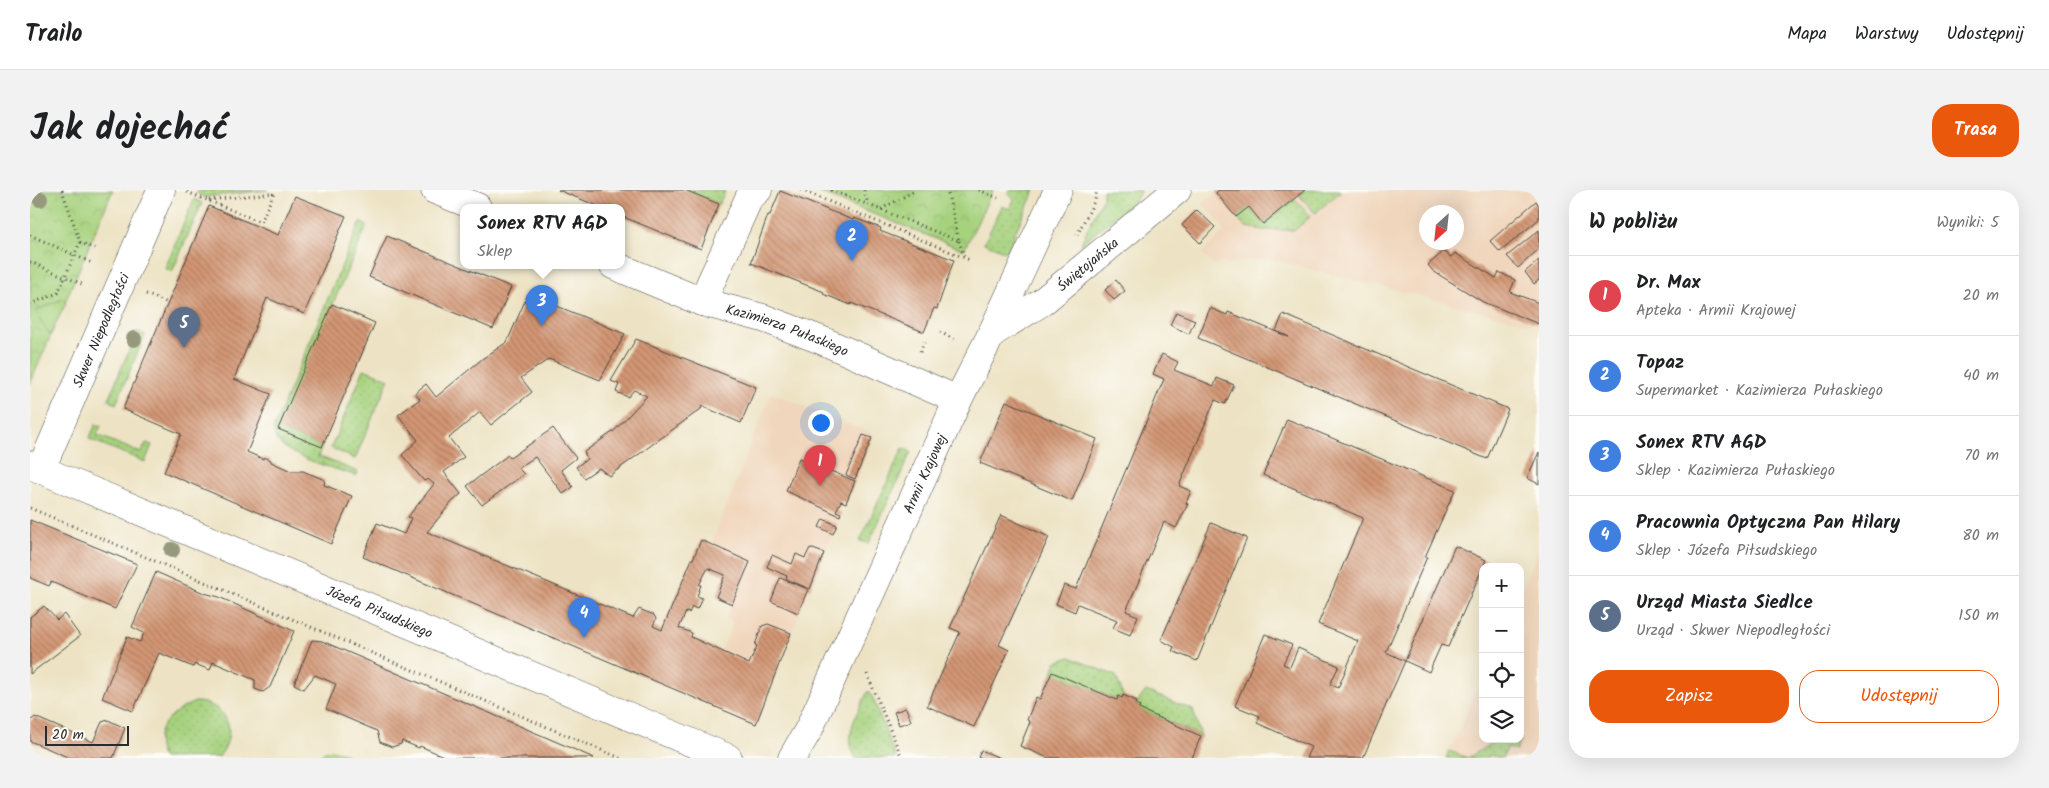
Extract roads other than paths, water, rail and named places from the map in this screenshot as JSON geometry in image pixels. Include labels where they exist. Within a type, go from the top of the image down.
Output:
[{"type":"street","points":[[435,190],[470,200]]},
{"type":"street","points":[[702,302],[748,198],[758,190]]},
{"type":"street","name":"Armii Krajowej","points":[[792,758],[809,729],[958,400],[992,333],[1058,190]]},
{"type":"street","name":"Świętojańska","points":[[992,333],[1042,302],[1177,190]]},
{"type":"street","name":"Skwer Niepodległości","points":[[36,467],[174,191]]},
{"type":"street","name":"Kazimierza Pułaskiego","points":[[623,269],[702,302],[763,318],[821,340],[958,400]]},
{"type":"street","name":"Józefa Piłsudskiego","points":[[36,467],[728,758]]},
{"type":"place","name":"Topaz","points":[[852,261]]},
{"type":"place","name":"Sonex RTV AGD","points":[[542,326]]},
{"type":"place","name":"Urząd Miasta Siedlce","points":[[184,348]]},
{"type":"place","name":"Dr. Max","points":[[820,486]]},
{"type":"place","name":"Pracownia Optyczna Pan Hilary","points":[[584,638]]}]
